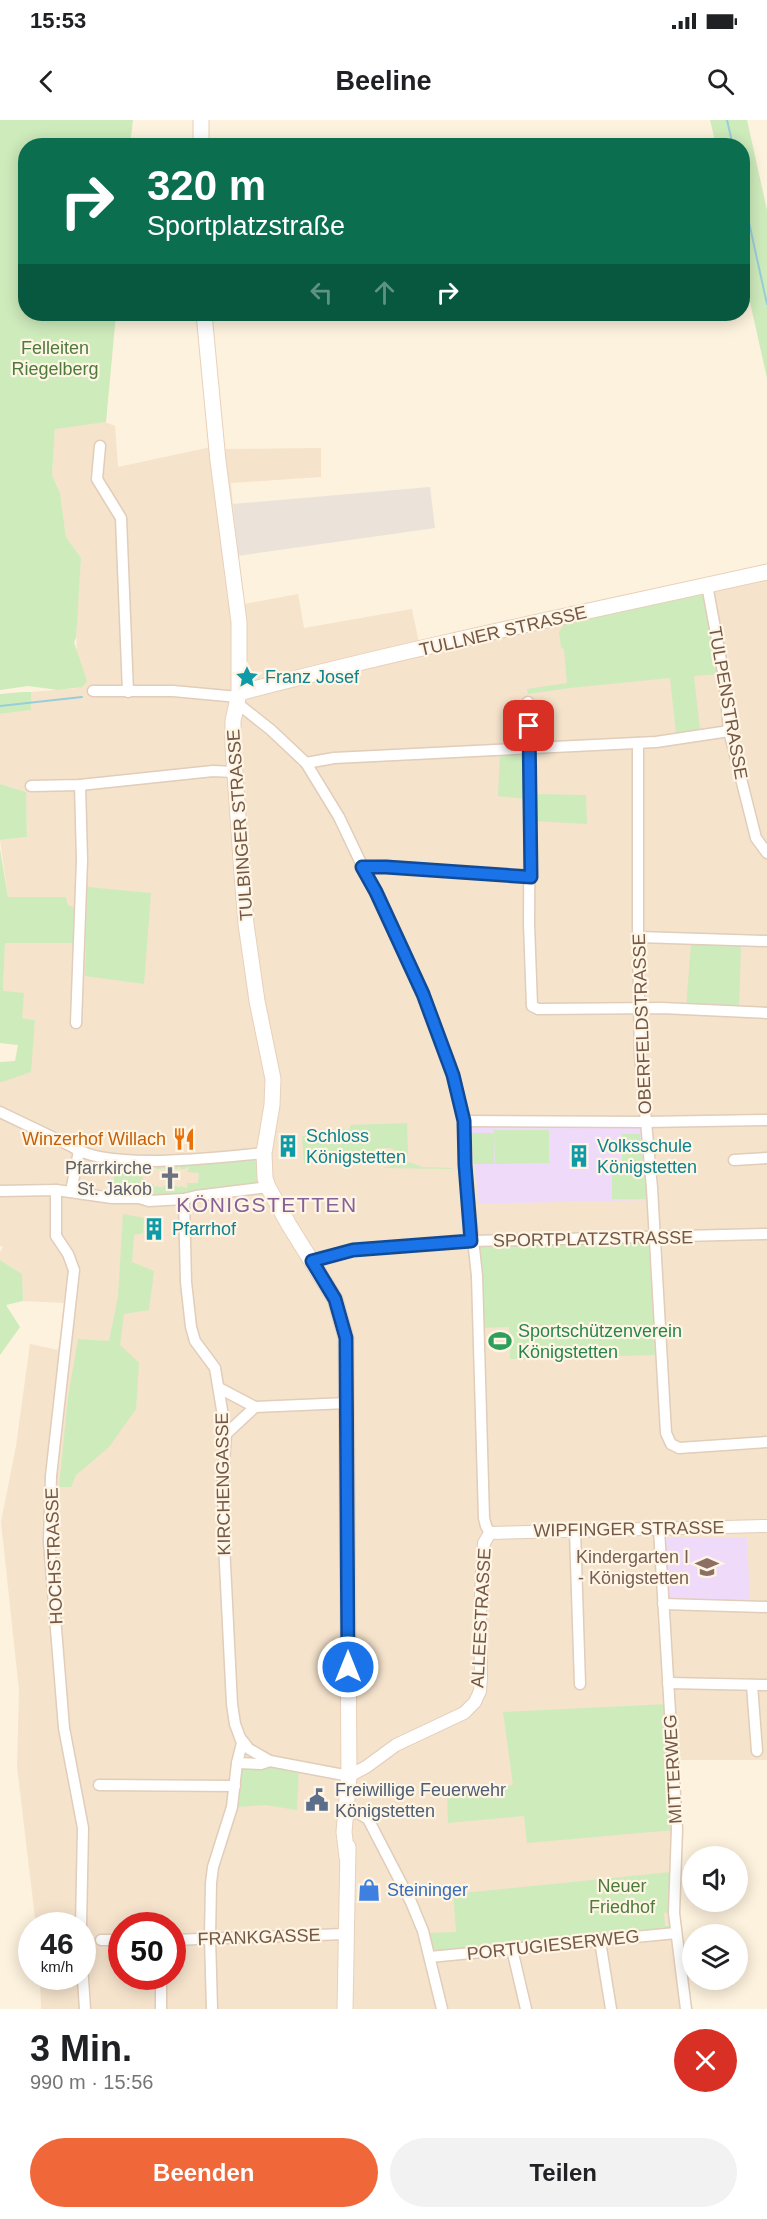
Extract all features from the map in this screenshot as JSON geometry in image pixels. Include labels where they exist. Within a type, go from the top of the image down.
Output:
[{"type":"main road","points":[[201,120],[201,138]]},
{"type":"main road","name":"TULBINGER STRASSE","points":[[205,321],[218,461],[239,622],[238,698],[233,721],[234,772],[246,924],[257,1001],[273,1079],[272,1104],[264,1153],[265,1178],[260,1188]]},
{"type":"main road","name":"TULLNER STRASSE","points":[[238,698],[318,673],[767,572]]},
{"type":"main road","points":[[260,1188],[312,1261],[335,1299],[346,1338],[350,1813],[344,1838],[347,1857],[345,2009]]},
{"type":"street","points":[[100,446],[97,478],[121,518],[128,692]]},
{"type":"street","name":"TULPENSTRASSE","points":[[707,585],[724,677],[729,731],[756,838],[767,853]]},
{"type":"street","points":[[93,691],[173,691],[238,698],[306,763],[339,817],[376,892],[431,1013],[450,1063],[464,1121],[471,1241],[477,1276],[484,1518],[490,1533]]},
{"type":"street","points":[[528,702],[531,877],[529,924],[532,1006],[538,1009],[767,1013]]},
{"type":"street","points":[[306,763],[334,758],[656,742],[729,731]]},
{"type":"street","name":"OBERFELDSTRASSE","points":[[638,743],[639,1009],[645,1122],[652,1188],[665,1425],[669,1441],[674,1447],[767,1442]]},
{"type":"street","points":[[31,786],[80,785],[183,773],[234,772]]},
{"type":"street","points":[[76,1023],[82,860],[80,785]]},
{"type":"street","points":[[362,867],[531,877]]},
{"type":"street","points":[[638,938],[767,941]]},
{"type":"street","points":[[0,1112],[79,1151],[121,1159],[192,1160],[264,1153]]},
{"type":"street","points":[[464,1121],[767,1120]]},
{"type":"street","points":[[71,1191],[79,1151]]},
{"type":"street","points":[[734,1160],[767,1158]]},
{"type":"street","points":[[0,1191],[56,1190],[112,1198],[149,1200],[184,1199],[260,1188]]},
{"type":"street","name":"HOCHSTRASSE","points":[[56,1190],[56,1236],[68,1254],[74,1270],[51,1476],[49,1542],[64,1728],[83,1828],[81,1912]]},
{"type":"street","name":"KIRCHENGASSE","points":[[184,1199],[186,1282],[191,1327],[195,1341],[215,1368],[226,1434],[222,1477],[232,1704],[235,1724],[242,1740],[227,1827],[213,1868],[210,1937],[212,2009]]},
{"type":"street","name":"SPORTPLATZSTRASSE","points":[[312,1261],[353,1250],[471,1241],[767,1234]]},
{"type":"street","points":[[219,1388],[255,1407],[347,1403]]},
{"type":"street","points":[[226,1434],[255,1407]]},
{"type":"street","name":"WIPFINGER STRASSE","points":[[490,1533],[767,1526]]},
{"type":"street","name":"MITTERWEG","points":[[659,1529],[676,1828],[674,1893],[676,1933],[686,2009]]},
{"type":"street","points":[[575,1531],[580,1684]]},
{"type":"street","name":"ALLEESTRASSE","points":[[350,1776],[396,1744],[459,1715],[471,1708],[475,1702],[481,1678],[480,1611],[484,1544],[486,1536],[490,1533]]},
{"type":"street","points":[[663,1604],[767,1607]]},
{"type":"street","points":[[668,1683],[767,1685]]},
{"type":"street","points":[[752,1685],[757,1751]]},
{"type":"street","points":[[242,1740],[252,1752],[270,1761],[350,1776]]},
{"type":"street","points":[[237,1763],[261,1764],[270,1761]]},
{"type":"street","points":[[99,1785],[235,1786]]},
{"type":"street","points":[[350,1813],[362,1814],[368,1819],[411,1902],[423,1931],[442,2009]]},
{"type":"street","name":"PORTUGIESERWEG","points":[[430,1957],[676,1933]]},
{"type":"street","name":"FRANKGASSE","points":[[186,1939],[345,1934]]},
{"type":"street","points":[[101,1940],[108,1940]]},
{"type":"street","points":[[600,1941],[611,2009]]},
{"type":"street","points":[[513,1949],[526,2009]]},
{"type":"street","points":[[84,1990],[85,2009]]},
{"type":"street","points":[[161,1990],[161,2009]]},
{"type":"shaded area","points":[[105,422],[115,426],[118,467],[211,447],[223,449],[321,448],[321,477],[231,483],[237,556],[244,604],[298,594],[304,628],[412,609],[419,643],[767,566],[767,1760],[680,1760],[678,1908],[685,2009],[41,2009],[40,1990],[96,1990],[96,1912],[34,1912],[17,1767],[19,1690],[1,1522],[16,1446],[30,1344],[58,1350],[66,1303],[23,1301],[22,1274],[0,1260],[3,1247],[0,1246],[0,1082],[30,1072],[35,1020],[22,1018],[3,992],[5,942],[77,943],[66,897],[8,897],[0,840],[27,837],[26,792],[0,784],[0,714],[31,710],[31,692],[78,688],[76,624],[81,558],[66,537],[60,493],[52,475],[55,428]]},
{"type":"shaded area","points":[[430,487],[435,528],[237,556],[233,504]]},
{"type":"shaded area","points":[[645,1122],[653,1200],[479,1204],[470,1125]]},
{"type":"shaded area","name":"Kindergarten I - Königstetten","points":[[747,1537],[750,1601],[671,1600],[666,1597],[664,1538]]},
{"type":"green space","name":"Felleiten Riegelberg","points":[[0,120],[133,120],[131,138],[18,138],[18,321],[115,321],[106,422],[55,429],[52,475],[60,493],[66,537],[81,558],[74,642],[87,681],[82,687],[58,690],[28,686],[0,690]]},
{"type":"green space","points":[[710,120],[747,120],[767,210],[767,378],[750,302],[750,138],[714,138]]},
{"type":"green space","points":[[705,591],[719,674],[694,676],[700,730],[676,733],[670,678],[528,694],[527,689],[567,683],[564,650],[561,647],[559,632],[566,621]]},
{"type":"green space","points":[[31,692],[31,710],[0,714],[0,694]]},
{"type":"green space","points":[[500,755],[526,756],[526,799],[498,796]]},
{"type":"green space","points":[[0,784],[26,792],[27,837],[0,840]]},
{"type":"green space","points":[[533,794],[586,795],[587,824],[534,821]]},
{"type":"green space","points":[[0,849],[8,897],[66,897],[68,905],[77,909],[77,943],[5,943],[3,991],[24,993],[22,1018],[35,1020],[31,1072],[2,1082],[0,1082],[0,1062],[15,1061],[18,1045],[0,1043]]},
{"type":"green space","points":[[87,887],[151,893],[144,984],[85,976]]},
{"type":"green space","points":[[691,943],[741,946],[739,1012],[686,1009]]},
{"type":"green space","points":[[407,1123],[408,1156],[390,1148],[375,1149],[374,1153],[358,1154],[358,1160],[304,1164],[302,1136],[337,1135],[338,1129],[350,1130],[350,1125]]},
{"type":"green space","points":[[494,1130],[549,1130],[549,1163],[495,1164]]},
{"type":"green space","points":[[471,1133],[494,1133],[494,1164],[474,1164]]},
{"type":"green space","points":[[622,1134],[640,1134],[647,1199],[612,1199],[612,1164],[622,1164]]},
{"type":"green space","points":[[264,1153],[268,1187],[139,1198],[138,1191],[114,1189],[114,1170],[135,1172],[135,1166]],"holes":[[[141,1166],[156,1166],[156,1169],[162,1167],[164,1169],[170,1169],[170,1167],[185,1169],[187,1167],[189,1168],[187,1172],[199,1173],[198,1183],[187,1183],[187,1188],[180,1186],[180,1188],[177,1186],[172,1186],[172,1188],[156,1186],[154,1188],[154,1184],[144,1185],[143,1181],[140,1181],[143,1179],[141,1174],[144,1174],[140,1171]]]},
{"type":"green space","points":[[402,1160],[423,1167],[452,1169],[383,1168]]},
{"type":"green space","points":[[123,1214],[144,1218],[143,1233],[134,1235],[132,1262],[154,1271],[149,1310],[124,1314],[120,1345],[139,1363],[136,1409],[109,1447],[76,1475],[71,1487],[59,1487],[68,1397],[78,1339],[109,1341],[118,1297]]},
{"type":"green space","points":[[649,1242],[655,1355],[510,1359],[509,1327],[483,1328],[479,1244]]},
{"type":"green space","points":[[0,1260],[22,1274],[23,1301],[6,1305],[20,1327],[0,1355]]},
{"type":"green space","points":[[668,1704],[674,1830],[527,1843],[524,1816],[448,1823],[447,1791],[513,1785],[503,1712]]},
{"type":"green space","points":[[242,1766],[299,1768],[297,1810],[265,1805],[237,1807]]},
{"type":"green space","name":"Neuer Friedhof","points":[[671,1872],[671,1911],[664,1913],[665,1926],[672,1926],[672,1931],[431,1952],[428,1933],[456,1932],[453,1894]]},
{"type":"waterway","points":[[727,120],[731,138]]},
{"type":"waterway","points":[[750,227],[767,304]]},
{"type":"waterway","points":[[0,706],[82,697]]},
{"type":"place","name":"Franz Josef","points":[[247,677]]},
{"type":"place","name":"Winzerhof Willach","points":[[184,1139]]},
{"type":"place","name":"Schloss Königstetten","points":[[288,1146]]},
{"type":"place","name":"Volksschule Königstetten","points":[[579,1156]]},
{"type":"place","name":"Pfarrkirche St. Jakob","points":[[170,1178]]},
{"type":"place","name":"Pfarrhof","points":[[154,1229]]},
{"type":"place","name":"Sportschützenverein Königstetten","points":[[500,1341]]},
{"type":"place","name":"Kindergarten I - Königstetten","points":[[707,1567]]},
{"type":"place","name":"Freiwillige Feuerwehr Königstetten","points":[[317,1800]]},
{"type":"place","name":"Steininger","points":[[369,1890]]},
{"type":"district","name":"KÖNIGSTETTEN","points":[[267,1204]]},
{"type":"route","points":[[348,1667],[346,1338],[335,1299],[312,1261],[353,1250],[471,1241],[464,1121],[453,1075],[442,1040],[423,994],[362,867],[531,877],[529,726]]}]
